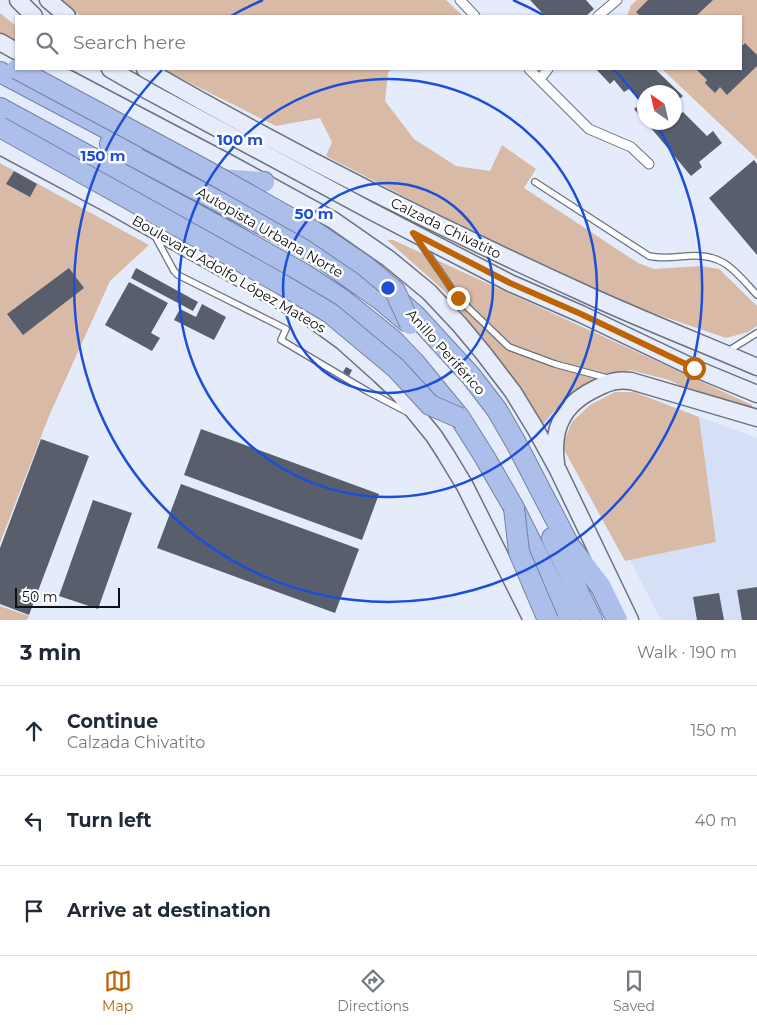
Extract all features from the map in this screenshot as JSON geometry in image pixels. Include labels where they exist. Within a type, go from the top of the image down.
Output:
[{"type":"highway","points":[[0,60],[15,67]]},
{"type":"highway","points":[[21,70],[315,232],[365,266],[395,291],[410,324]]},
{"type":"highway","name":"Anillo Periférico","points":[[0,72],[262,208],[315,239],[380,284],[416,316],[471,376],[497,410],[569,545],[601,586],[617,620]]},
{"type":"highway","name":"Autopista Urbana Norte","points":[[0,85],[319,256],[374,295],[410,324],[439,353],[465,386],[506,448],[592,620]]},
{"type":"highway","name":"Autopista Urbana Norte","points":[[0,108],[304,274],[342,299],[393,340],[415,363],[460,418],[514,508],[570,620]]},
{"type":"highway","points":[[0,116],[301,278],[352,312],[385,338],[441,399],[467,438],[522,530],[566,620]]},
{"type":"highway","points":[[0,127],[330,313],[396,368],[430,405],[460,418]]},
{"type":"highway","points":[[204,178],[264,182]]},
{"type":"highway","points":[[514,508],[518,552],[548,620]]},
{"type":"highway","points":[[560,553],[600,595],[612,620]]},
{"type":"main road","points":[[18,0],[33,15]]},
{"type":"main road","points":[[48,0],[67,15]]},
{"type":"main road","points":[[0,42],[15,50]]},
{"type":"main road","points":[[52,70],[333,220],[389,259],[429,292],[460,325],[513,392],[558,470],[630,620]]},
{"type":"main road","name":"Calzada Chivatito","points":[[112,70],[413,233],[510,283],[581,314],[694,368],[757,394]]},
{"type":"main road","name":"Calzada Chivatito","points":[[147,70],[252,129],[383,198],[592,296],[757,367]]},
{"type":"main road","name":"Boulevard Adolfo López Mateos","points":[[0,146],[290,305],[325,327],[380,375],[399,393],[445,453],[465,486],[532,620]]},
{"type":"main road","points":[[558,470],[555,444],[563,414],[570,406],[590,391],[610,382],[631,381],[757,418]]},
{"type":"street","points":[[460,0],[474,15]]},
{"type":"street","points":[[599,15],[617,0]]},
{"type":"street","points":[[530,70],[589,129],[631,147],[649,164]]},
{"type":"street","points":[[540,79],[547,70]]},
{"type":"lane","points":[[535,182],[649,256],[658,258],[710,257],[724,262],[757,295]]},
{"type":"lane","points":[[150,228],[174,271],[178,274],[286,329],[281,340],[366,391],[420,419]]},
{"type":"lane","points":[[413,233],[458,298],[509,347],[555,364],[617,381]]},
{"type":"lane","points":[[724,353],[757,333]]},
{"type":"shaded area","points":[[60,0],[446,0],[462,15],[79,15]]},
{"type":"shaded area","points":[[637,0],[757,0],[757,159],[682,88],[682,85],[679,85],[663,70],[742,70],[742,15],[627,15],[631,5]]},
{"type":"shaded area","points":[[0,13],[15,25],[15,41],[0,33]]},
{"type":"shaded area","points":[[164,70],[391,70],[388,73],[385,101],[414,139],[456,166],[490,171],[502,145],[536,169],[524,188],[638,263],[654,269],[701,266],[719,269],[757,306],[757,326],[748,332],[726,338],[618,301],[535,264],[326,156],[332,142],[320,118],[276,126]]},
{"type":"shaded area","points":[[0,163],[149,245],[110,281],[49,416],[0,543]]},
{"type":"shaded area","points":[[387,240],[393,240],[752,405],[752,409],[699,395],[669,380],[630,370],[591,384],[568,396],[542,425],[531,404],[449,295]]},
{"type":"shaded area","points":[[615,392],[634,392],[699,417],[716,542],[625,561],[562,446],[572,422],[590,405]]},
{"type":"shaded area","points":[[699,417],[757,438],[757,620],[661,620],[630,560],[716,542]]},
{"type":"shaded area","points":[[0,606],[29,616],[27,620],[0,620]]},
{"type":"building","points":[[530,0],[586,0],[594,9],[587,15],[544,15]]},
{"type":"building","points":[[648,0],[713,0],[697,15],[639,15],[636,12]]},
{"type":"building","points":[[745,43],[757,55],[757,66],[727,95],[720,87],[715,93],[705,83],[707,80],[697,70],[742,70],[742,46]]},
{"type":"building","points":[[597,70],[656,70],[672,85],[637,85],[637,98],[629,89],[624,92],[614,80],[610,84]]},
{"type":"building","points":[[682,113],[707,136],[713,131],[722,143],[699,162],[702,167],[691,176],[653,130],[682,130]]},
{"type":"building","points":[[754,160],[757,164],[757,255],[709,198]]},
{"type":"building","points":[[14,171],[37,184],[30,197],[6,184]]},
{"type":"building","points":[[69,268],[84,288],[23,335],[7,314]]},
{"type":"building","points":[[136,268],[198,302],[193,311],[131,278]]},
{"type":"building","points":[[129,282],[168,303],[151,333],[160,338],[152,351],[105,325]]},
{"type":"building","points":[[202,304],[226,317],[214,340],[174,320],[180,309],[196,317]]},
{"type":"building","points":[[346,367],[352,370],[349,376],[343,372]]},
{"type":"building","points":[[201,429],[379,494],[362,540],[184,475]]},
{"type":"building","points":[[41,439],[89,456],[29,615],[0,604],[0,548]]},
{"type":"building","points":[[181,484],[359,549],[335,613],[157,548]]},
{"type":"building","points":[[93,500],[132,513],[98,609],[59,596]]},
{"type":"building","points":[[757,587],[757,620],[742,620],[737,590]]},
{"type":"building","points":[[719,593],[724,620],[697,620],[693,597]]},
{"type":"route","points":[[458,298],[413,233],[510,283],[581,314],[694,368]]}]
